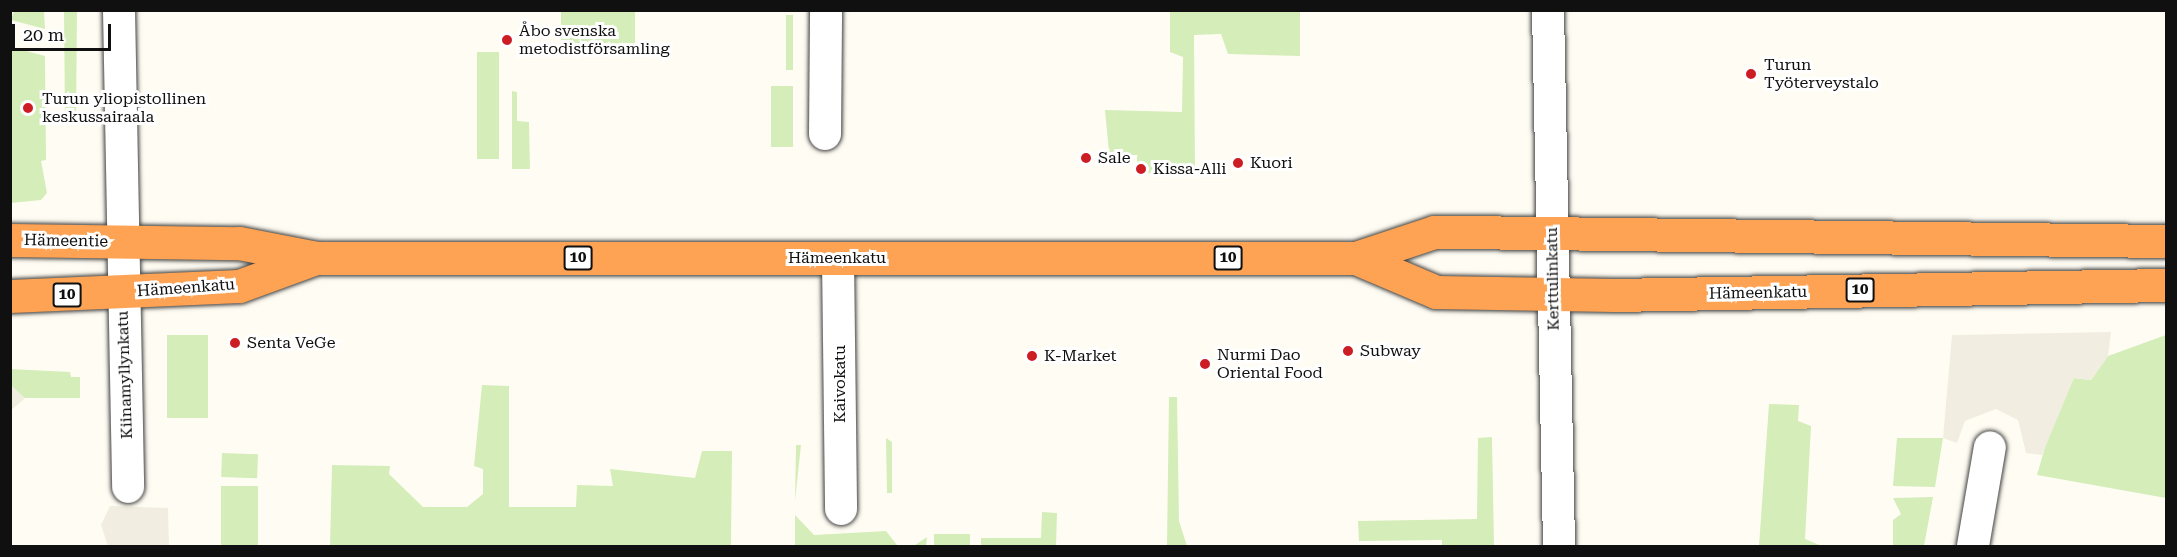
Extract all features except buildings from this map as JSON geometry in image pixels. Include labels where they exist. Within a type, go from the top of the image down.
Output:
[{"type":"highway","name":"Hämeenkatu","points":[[121,242],[239,243],[317,258],[1356,258],[1434,232],[2166,241]]},
{"type":"highway","name":"Hämeentie","points":[[10,240],[121,242]]},
{"type":"highway","name":"Hämeenkatu","points":[[123,293],[239,286],[317,258]]},
{"type":"highway","name":"Hämeenkatu","points":[[1356,258],[1436,292],[1553,294],[2166,285]]},
{"type":"highway","name":"10","points":[[10,296],[123,293]]},
{"type":"street","name":"Kiinamyllynkatu","points":[[119,10],[121,242],[128,487]]},
{"type":"street","points":[[825,134],[826,10]]},
{"type":"street","name":"Kerttulinkatu","points":[[1548,10],[1559,546]]},
{"type":"street","name":"Kaivokatu","points":[[838,258],[841,509]]},
{"type":"street","points":[[1973,546],[1990,447]]},
{"type":"green space","points":[[14,11],[44,11],[45,29],[11,20]]},
{"type":"green space","points":[[64,11],[77,11],[76,117],[65,117]]},
{"type":"green space","points":[[561,11],[635,11],[635,48],[561,48]]},
{"type":"green space","points":[[1170,11],[1300,11],[1300,56],[1228,54],[1221,34],[1194,35],[1195,174],[1137,173],[1137,156],[1109,152],[1105,110],[1182,112],[1183,57],[1170,52]]},
{"type":"green space","points":[[786,15],[793,15],[793,70],[786,70]]},
{"type":"green space","name":"Turun yliopistollinen keskussairaala","points":[[11,47],[45,56],[46,160],[41,161],[47,193],[41,200],[11,203]]},
{"type":"green space","points":[[477,52],[499,52],[499,159],[477,159]]},
{"type":"green space","points":[[771,86],[793,86],[793,147],[771,147]]},
{"type":"green space","points":[[512,91],[517,92],[517,121],[529,122],[530,169],[512,169]]},
{"type":"green space","points":[[167,335],[208,335],[208,418],[167,418]]},
{"type":"green space","points":[[2166,335],[2166,498],[2037,475],[2053,419],[2074,378],[2091,380],[2108,356]]},
{"type":"green space","points":[[10,369],[70,372],[71,377],[80,377],[80,398],[25,398],[11,410]]},
{"type":"green space","points":[[482,385],[509,386],[509,507],[576,507],[577,485],[613,486],[610,469],[695,478],[702,451],[732,451],[731,546],[330,546],[332,465],[390,466],[389,474],[423,507],[467,507],[483,494],[483,469],[474,466]]},
{"type":"green space","points":[[1169,397],[1177,397],[1179,521],[1187,546],[1167,546]]},
{"type":"green space","points":[[1769,404],[1799,405],[1798,421],[1811,426],[1805,539],[1822,546],[1759,546]]},
{"type":"green space","points":[[1492,437],[1494,546],[1442,546],[1442,540],[1359,541],[1358,521],[1477,519],[1478,438]]},
{"type":"green space","points":[[886,438],[892,442],[892,493],[887,493]]},
{"type":"green space","points":[[1897,438],[1943,438],[1935,487],[1893,486]]},
{"type":"green space","points":[[796,445],[801,445],[795,501]]},
{"type":"green space","points":[[222,453],[258,454],[257,478],[221,477]]},
{"type":"green space","points":[[221,486],[258,486],[258,546],[221,546]]},
{"type":"green space","points":[[1933,497],[1924,546],[1893,546],[1893,520],[1901,514],[1893,498]]},
{"type":"green space","points":[[1042,512],[1057,513],[1056,546],[981,546],[981,538],[1041,538]]},
{"type":"green space","points":[[795,515],[814,535],[886,531],[897,545],[915,545],[927,537],[926,546],[795,546]]},
{"type":"green space","points":[[934,534],[970,534],[970,546],[934,546]]},
{"type":"shaded area","points":[[2111,332],[2108,356],[2091,380],[2074,378],[2042,455],[2026,453],[2018,420],[1996,409],[1965,421],[1957,443],[1943,438],[1952,335]]},
{"type":"shaded area","points":[[11,385],[25,398],[11,410]]},
{"type":"shaded area","points":[[110,506],[168,508],[169,546],[108,546],[101,525]]},
{"type":"place","name":"Åbo svenska metodistförsamling","points":[[507,40]]},
{"type":"place","name":"Turun Työterveystalo","points":[[1751,74]]},
{"type":"place","name":"Turun yliopistollinen keskussairaala","points":[[28,108]]},
{"type":"place","name":"Sale","points":[[1086,158]]},
{"type":"place","name":"Kuori","points":[[1238,163]]},
{"type":"place","name":"Kissa-Alli","points":[[1141,169]]},
{"type":"place","name":"Senta VeGe","points":[[235,343]]},
{"type":"place","name":"Subway","points":[[1348,351]]},
{"type":"place","name":"K-Market","points":[[1032,356]]},
{"type":"place","name":"Nurmi Dao Oriental Food","points":[[1205,364]]}]
